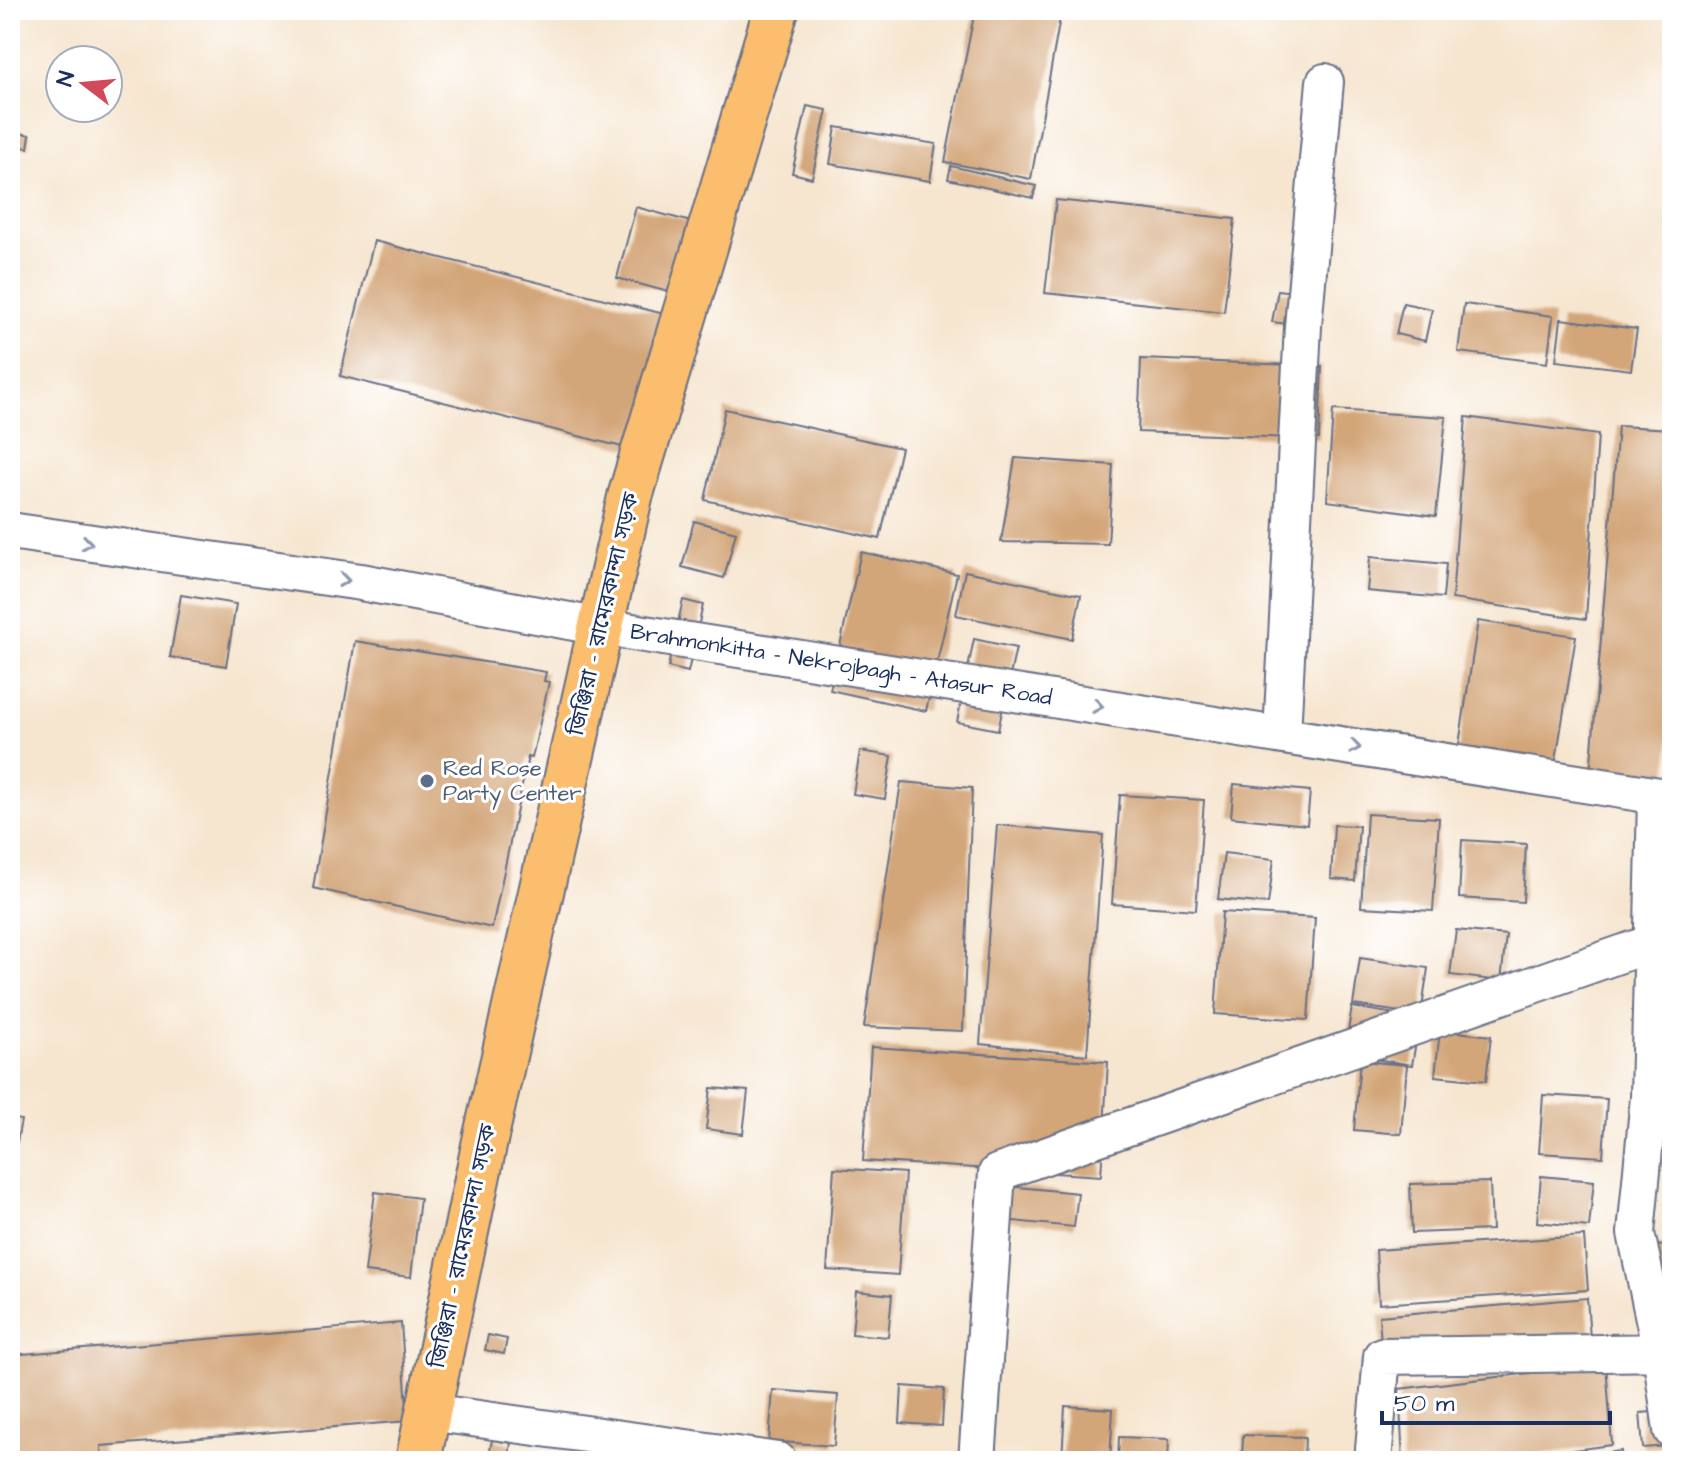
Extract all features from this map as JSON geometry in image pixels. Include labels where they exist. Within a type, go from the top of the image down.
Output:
[{"type":"main road","name":"জিঞ্জিরা - রামেরকান্দা সড়ক","points":[[418,1461],[489,1121],[630,497],[776,10]]},
{"type":"street","points":[[1282,735],[1303,326],[1325,82]]},
{"type":"street","name":"Brahmonkitta - Nekrojbagh - Atasur Road","points":[[10,531],[361,582],[601,627],[1664,798]]},
{"type":"street","points":[[1664,798],[1649,1097],[1636,1233],[1666,1352],[1672,1430]]},
{"type":"street","points":[[977,1461],[997,1173],[1672,936]]},
{"type":"street","points":[[1373,1461],[1382,1356],[1666,1352]]},
{"type":"street","points":[[429,1412],[778,1461]]},
{"type":"building","points":[[975,10],[1046,10],[1060,18],[1031,179],[945,162]]},
{"type":"building","points":[[807,106],[827,110],[812,178],[792,173]]},
{"type":"building","points":[[836,127],[936,144],[930,181],[830,164]]},
{"type":"building","points":[[10,131],[30,135],[28,148],[10,145]]},
{"type":"building","points":[[951,166],[1036,186],[1033,198],[948,179]]},
{"type":"building","points":[[1056,200],[1235,219],[1224,312],[1045,293]]},
{"type":"building","points":[[636,207],[724,231],[705,302],[617,278]]},
{"type":"building","points":[[374,241],[684,319],[650,454],[340,376]]},
{"type":"building","points":[[1278,290],[1307,294],[1301,326],[1272,322]]},
{"type":"building","points":[[1403,303],[1432,309],[1425,341],[1396,334]]},
{"type":"building","points":[[1464,304],[1553,316],[1547,363],[1458,352]]},
{"type":"building","points":[[1561,319],[1637,329],[1631,370],[1556,361]]},
{"type":"building","points":[[1141,359],[1322,366],[1319,439],[1138,432]]},
{"type":"building","points":[[725,409],[901,448],[880,539],[705,500]]},
{"type":"building","points":[[1333,410],[1446,417],[1436,516],[1327,501]]},
{"type":"building","points":[[1466,417],[1598,435],[1586,619],[1452,599]]},
{"type":"building","points":[[1618,426],[1672,429],[1672,715],[1667,781],[1590,775]]},
{"type":"building","points":[[1015,458],[1113,465],[1108,544],[1001,542]]},
{"type":"building","points":[[694,521],[736,532],[724,578],[682,567]]},
{"type":"building","points":[[861,552],[957,574],[926,711],[830,690]]},
{"type":"building","points":[[1370,557],[1446,564],[1443,598],[1367,591]]},
{"type":"building","points":[[965,571],[1081,595],[1072,639],[956,615]]},
{"type":"building","points":[[181,595],[236,604],[226,666],[170,657]]},
{"type":"building","points":[[683,600],[703,605],[688,672],[668,667]]},
{"type":"building","points":[[1478,621],[1576,636],[1555,766],[1458,751]]},
{"type":"building","points":[[974,639],[1016,648],[998,730],[957,722]]},
{"type":"building","name":"Red Rose Party Center","points":[[355,641],[546,672],[544,681],[549,682],[532,758],[528,757],[492,928],[313,888]]},
{"type":"building","points":[[860,751],[892,756],[885,799],[853,794]]},
{"type":"building","points":[[901,782],[972,788],[963,1031],[864,1027]]},
{"type":"building","points":[[1234,784],[1310,791],[1307,825],[1231,817]]},
{"type":"building","points":[[1120,795],[1204,800],[1196,910],[1112,904]]},
{"type":"building","points":[[1367,814],[1439,818],[1433,911],[1361,907]]},
{"type":"building","points":[[997,825],[1103,835],[1087,1055],[980,1044]]},
{"type":"building","points":[[1334,825],[1359,826],[1355,881],[1331,879]]},
{"type":"building","points":[[1462,840],[1526,844],[1523,902],[1459,898]]},
{"type":"building","points":[[1224,853],[1274,859],[1268,904],[1218,899]]},
{"type":"building","points":[[1222,912],[1315,918],[1308,1020],[1215,1014]]},
{"type":"building","points":[[1456,930],[1506,935],[1501,981],[1450,975]]},
{"type":"building","points":[[1360,958],[1428,968],[1421,1015],[1353,1005]]},
{"type":"building","points":[[1352,1007],[1420,1018],[1412,1065],[1344,1054]]},
{"type":"building","points":[[1440,1030],[1491,1036],[1486,1081],[1435,1076]]},
{"type":"building","points":[[871,1047],[1108,1062],[1101,1176],[863,1161]]},
{"type":"building","points":[[1360,1061],[1407,1065],[1401,1134],[1354,1130]]},
{"type":"building","points":[[711,1088],[748,1091],[743,1134],[706,1129]]},
{"type":"building","points":[[1543,1095],[1607,1099],[1603,1157],[1539,1153]]},
{"type":"building","points":[[10,1118],[21,1120],[17,1142],[10,1141]]},
{"type":"building","points":[[834,1168],[905,1173],[898,1275],[827,1270]]},
{"type":"building","points":[[1541,1176],[1594,1181],[1589,1227],[1537,1222]]},
{"type":"building","points":[[1490,1182],[1492,1230],[1412,1233],[1410,1184]]},
{"type":"building","points":[[1007,1186],[1078,1193],[1074,1227],[1003,1220]]},
{"type":"building","points":[[375,1192],[420,1198],[411,1277],[365,1272]]},
{"type":"building","points":[[1584,1236],[1588,1290],[1379,1304],[1376,1250]]},
{"type":"building","points":[[1644,1245],[1672,1246],[1672,1331]]},
{"type":"building","points":[[856,1291],[892,1295],[888,1337],[852,1334]]},
{"type":"building","points":[[1587,1298],[1591,1352],[1383,1370],[1379,1316]]},
{"type":"building","points":[[401,1323],[408,1421],[101,1446],[102,1461],[10,1461],[10,1355]]},
{"type":"building","points":[[488,1335],[507,1339],[504,1354],[485,1350]]},
{"type":"building","points":[[1606,1364],[1612,1445],[1487,1461],[1403,1461],[1399,1389]]},
{"type":"building","points":[[902,1386],[944,1389],[942,1426],[900,1423]]},
{"type":"building","points":[[773,1390],[838,1395],[834,1446],[769,1441]]},
{"type":"building","points":[[1065,1406],[1113,1409],[1110,1461],[1062,1461]]},
{"type":"building","points":[[1665,1411],[1668,1446],[1643,1448],[1640,1413]]},
{"type":"building","points":[[1243,1435],[1305,1437],[1304,1461],[1242,1461]]},
{"type":"building","points":[[1119,1437],[1169,1439],[1168,1461],[1118,1461]]},
{"type":"building","points":[[492,1440],[511,1443],[508,1461],[488,1461]]},
{"type":"building","points":[[1621,1451],[1622,1461],[1562,1461],[1562,1459]]},
{"type":"place","name":"Red Rose Party Center","points":[[427,781]]}]
